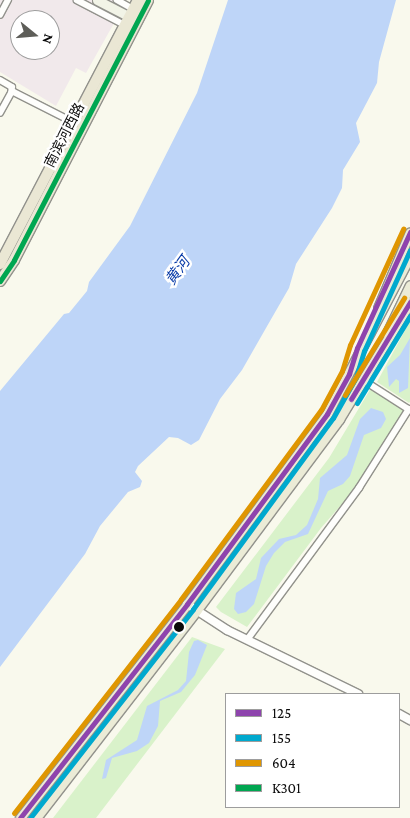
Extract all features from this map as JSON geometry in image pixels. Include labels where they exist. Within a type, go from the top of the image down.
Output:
[{"type":"highway","name":"南滨河西路","points":[[0,264],[134,16],[148,0]]},
{"type":"highway","name":"南滨河西路","points":[[0,281],[14,260],[134,16]]},
{"type":"main road","points":[[96,0],[134,16]]},
{"type":"main road","points":[[349,374],[357,348],[410,232]]},
{"type":"main road","points":[[20,818],[187,604],[327,414],[410,256]]},
{"type":"main road","points":[[36,818],[196,611],[339,419],[380,349],[410,285]]},
{"type":"main road","points":[[380,349],[400,322],[410,302]]},
{"type":"street","points":[[0,15],[8,0]]},
{"type":"street","points":[[77,0],[134,16]]},
{"type":"street","points":[[117,0],[134,16]]},
{"type":"street","points":[[0,80],[12,87],[12,91],[75,123]]},
{"type":"street","points":[[0,113],[12,91]]},
{"type":"street","points":[[247,640],[359,488],[409,410],[368,384]]},
{"type":"street","points":[[187,604],[247,640],[356,693]]},
{"type":"shaded area","points":[[0,0],[127,0],[86,73],[76,68],[56,106],[0,72]]},
{"type":"green space","points":[[410,321],[410,402],[409,403],[377,382]]},
{"type":"green space","points":[[371,388],[405,409],[356,488],[321,528],[247,627],[221,612],[216,607],[329,458]]},
{"type":"green space","points":[[192,637],[225,649],[96,818],[53,818]]},
{"type":"water","name":"黄河","points":[[228,0],[396,0],[379,62],[377,83],[356,123],[360,142],[343,170],[342,188],[332,208],[296,264],[289,288],[242,370],[220,399],[199,440],[191,445],[178,438],[169,437],[138,466],[135,472],[142,481],[140,487],[128,492],[100,526],[85,554],[0,667],[0,391],[64,314],[69,313],[87,291],[89,282],[130,226],[197,93]]},
{"type":"water","points":[[410,338],[408,388],[399,393],[399,381],[396,379],[389,387],[387,367],[400,355]]},
{"type":"water","points":[[371,408],[383,412],[386,419],[381,428],[364,435],[350,476],[343,484],[328,491],[308,534],[285,542],[274,553],[266,566],[254,604],[246,612],[238,614],[234,609],[236,593],[256,579],[261,558],[279,539],[296,535],[307,525],[318,499],[320,478],[347,455],[360,419]]},
{"type":"water","points":[[198,640],[207,645],[195,675],[181,692],[160,701],[158,726],[149,743],[137,751],[112,758],[106,778],[102,779],[106,760],[137,740],[147,706],[178,690],[186,681],[189,652],[194,641]]},
{"type":"transit line","name":"K301","points":[[0,281],[14,260],[148,0]]},
{"type":"transit line","name":"604","points":[[14,813],[181,599],[321,410],[342,371],[350,345],[403,229]]},
{"type":"transit line","name":"125","points":[[20,818],[187,604],[327,414],[349,374],[357,348],[410,232]]},
{"type":"transit line","name":"155","points":[[30,818],[193,609],[333,418],[356,377],[364,351],[410,250]]},
{"type":"transit line","name":"604","points":[[345,395],[404,298]]},
{"type":"transit line","name":"125","points":[[351,399],[410,302]]},
{"type":"transit line","name":"155","points":[[357,403],[410,316]]}]
